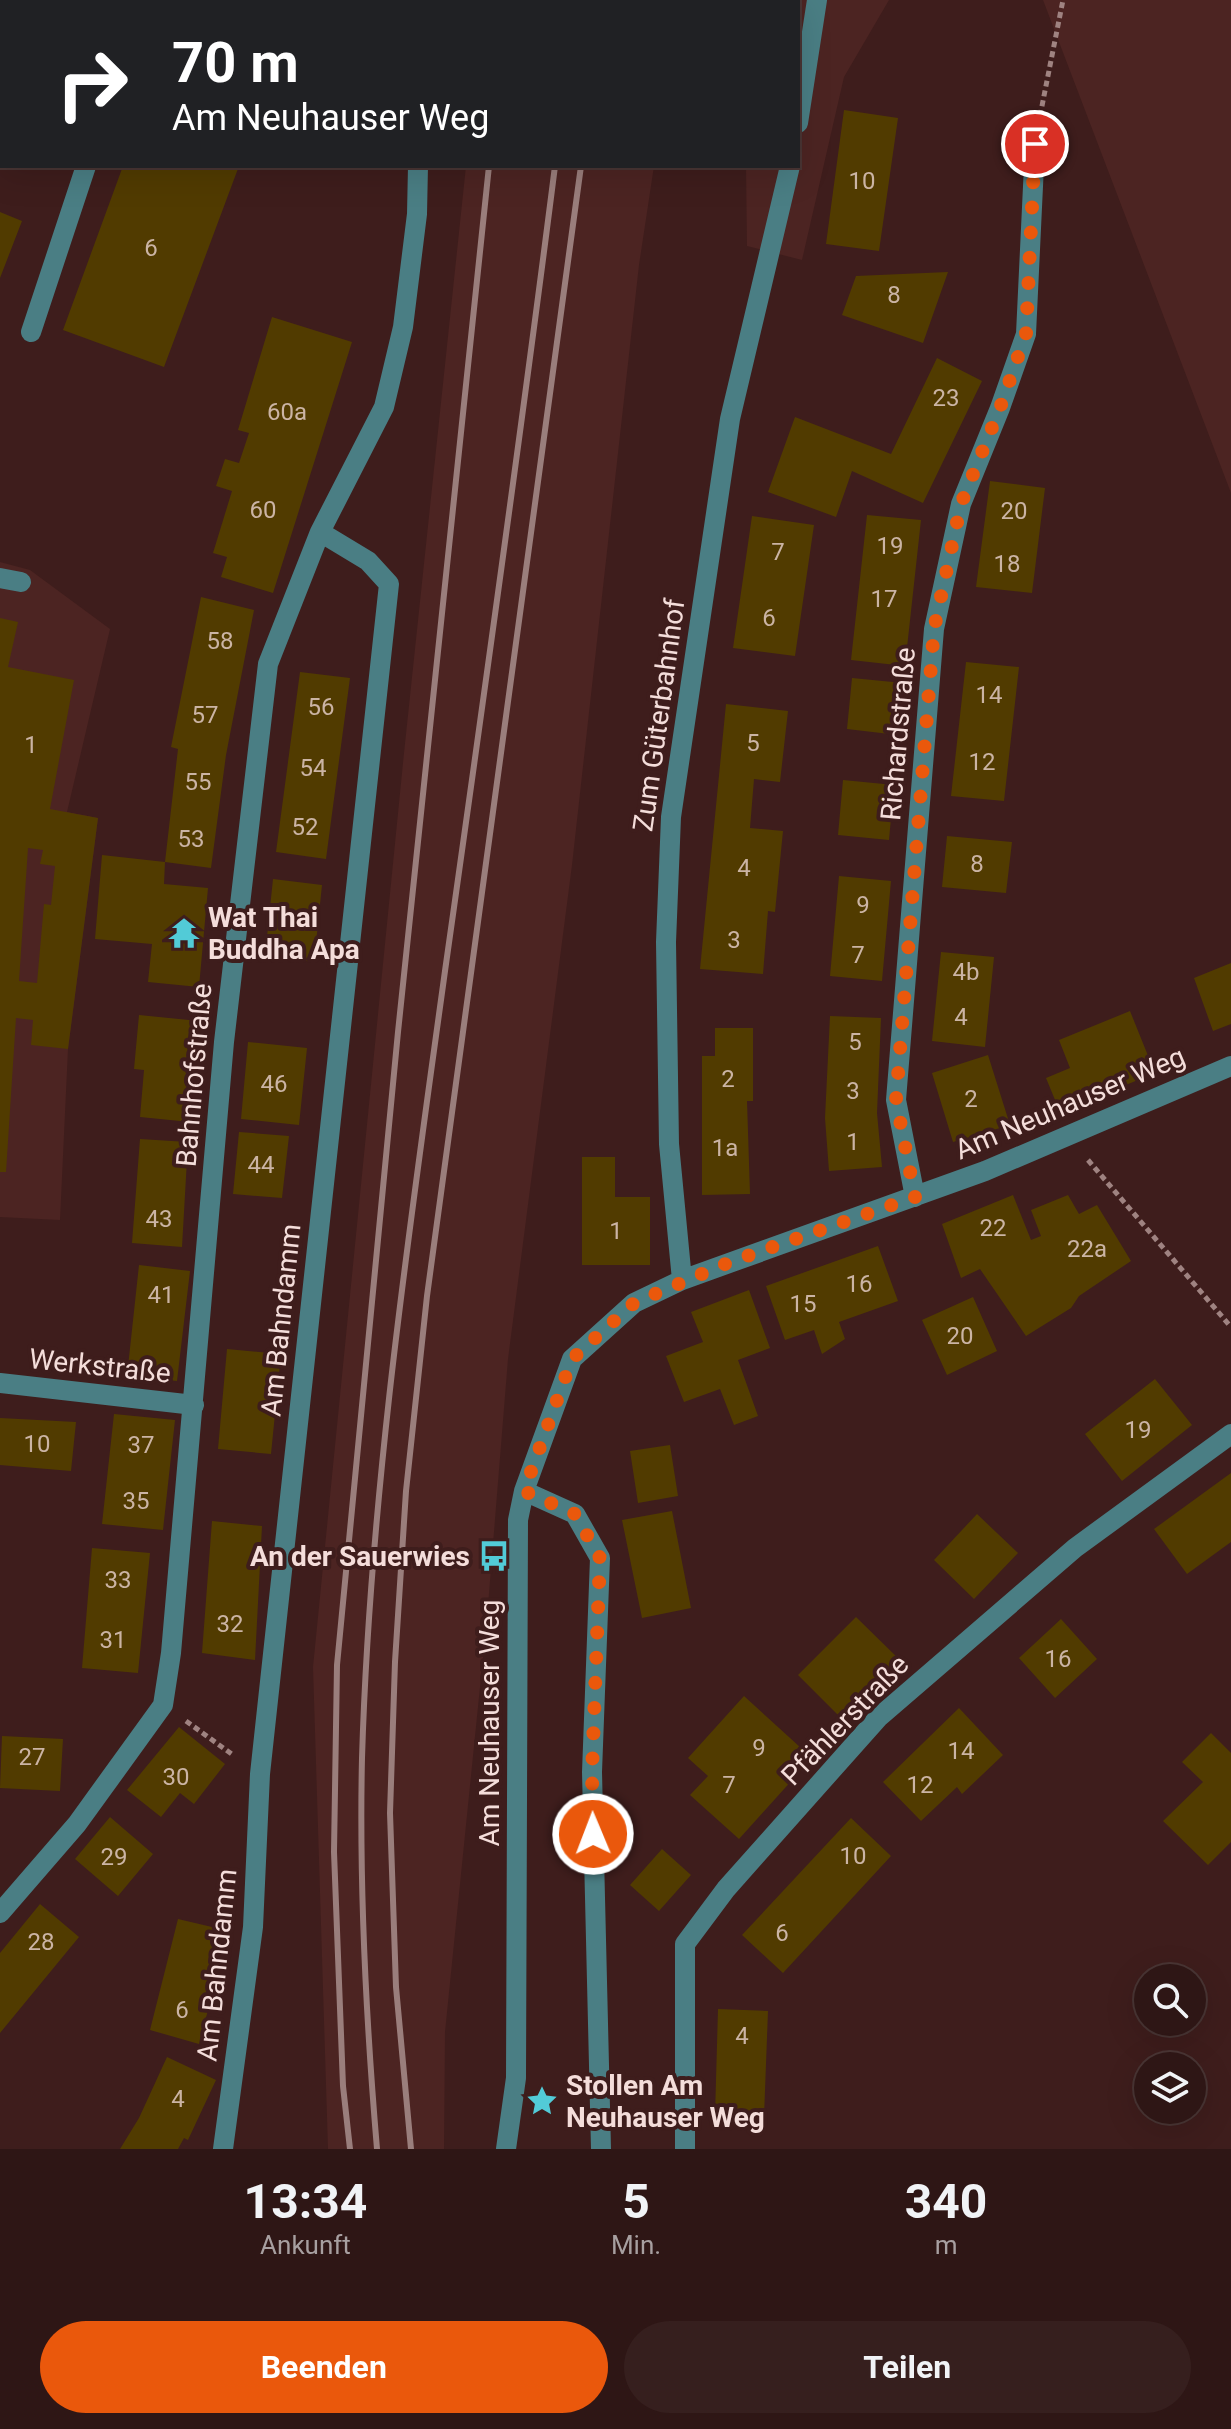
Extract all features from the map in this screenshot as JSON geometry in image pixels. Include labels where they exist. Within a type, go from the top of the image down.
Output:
[{"type":"street","points":[[800,110],[817,0]]},
{"type":"street","name":"Richardstraße","points":[[915,1197],[896,1100],[934,629],[961,504],[1026,334],[1035,144]]},
{"type":"street","points":[[31,332],[85,168]]},
{"type":"street","name":"Bahnhofstraße","points":[[0,1913],[77,1824],[163,1705],[171,1653],[194,1405],[224,1042],[268,664],[320,532],[384,407],[403,327],[417,214],[418,168]]},
{"type":"street","name":"Zum Güterbahnhof","points":[[682,1280],[669,1144],[666,942],[671,817],[730,419],[790,168]]},
{"type":"street","name":"Am Bahndamm","points":[[223,2149],[253,1927],[260,1774],[389,584],[368,561],[320,532]]},
{"type":"street","points":[[0,578],[21,582]]},
{"type":"street","name":"Am Neuhauser Weg","points":[[506,2149],[516,2078],[518,1520],[524,1491],[572,1359],[634,1303],[682,1280],[915,1197],[1231,1066]]},
{"type":"street","name":"Werkstraße","points":[[0,1383],[194,1405]]},
{"type":"street","name":"Pfählerstraße","points":[[685,2149],[685,1944],[726,1889],[878,1718],[1075,1548],[1231,1434]]},
{"type":"street","points":[[524,1491],[575,1514],[600,1558],[592,1772],[601,2149]]},
{"type":"path","points":[[1035,144],[1063,0]]},
{"type":"path","points":[[1066,1135],[1231,1327]]},
{"type":"path","points":[[163,1705],[260,1774]]},
{"type":"shaded area","points":[[800,0],[889,0],[844,77],[802,260],[747,246],[746,168],[800,168]]},
{"type":"shaded area","points":[[1043,0],[1231,0],[1231,493]]},
{"type":"shaded area","points":[[466,168],[654,168],[639,265],[572,865],[508,1359],[487,1618],[445,2032],[444,2149],[328,2149],[313,1667]]},
{"type":"shaded area","points":[[0,562],[30,570],[110,629],[67,812],[98,818],[68,1049],[60,1220],[0,1217]]},
{"type":"building","points":[[844,110],[898,118],[879,251],[826,244]]},
{"type":"building","points":[[122,168],[238,168],[164,367],[63,330]]},
{"type":"building","points":[[0,212],[22,221],[0,278]]},
{"type":"building","points":[[948,272],[923,343],[842,315],[856,276]]},
{"type":"building","points":[[272,317],[352,342],[273,593],[221,577],[227,557],[213,553],[232,491],[216,486],[225,459],[239,463],[249,433],[238,430]]},
{"type":"building","points":[[937,358],[982,381],[923,503],[852,471],[836,517],[768,492],[795,417],[891,454]]},
{"type":"building","points":[[990,481],[1045,488],[1032,593],[976,587]]},
{"type":"building","points":[[867,515],[921,520],[905,666],[851,660]]},
{"type":"building","points":[[752,516],[814,525],[795,656],[733,648]]},
{"type":"building","points":[[201,597],[254,610],[226,755],[211,868],[165,862],[178,749],[171,747]]},
{"type":"building","points":[[0,618],[18,622],[8,667],[74,680],[50,809],[98,818],[68,1049],[31,1045],[33,1020],[16,1018],[6,1172],[0,1172]],"holes":[[[28,848],[43,850],[40,864],[55,866],[51,905],[44,904],[37,983],[19,981]]]},
{"type":"building","points":[[966,662],[1019,667],[1004,801],[951,796]]},
{"type":"building","points":[[300,672],[350,678],[326,859],[276,852]]},
{"type":"building","points":[[852,678],[903,683],[898,735],[847,729]]},
{"type":"building","points":[[726,704],[788,711],[780,782],[754,779],[750,828],[783,831],[775,912],[768,911],[763,974],[700,969]]},
{"type":"building","points":[[843,780],[894,785],[889,840],[838,835]]},
{"type":"building","points":[[947,836],[1012,842],[1006,893],[942,887]]},
{"type":"building","points":[[102,855],[165,862],[164,884],[208,888],[199,987],[148,982],[152,944],[95,939]]},
{"type":"building","points":[[839,876],[891,881],[882,981],[830,976]]},
{"type":"building","points":[[273,879],[322,885],[314,962],[265,956]]},
{"type":"building","points":[[941,952],[994,957],[985,1047],[932,1041]]},
{"type":"building","points":[[1231,963],[1231,1024],[1213,1031],[1194,978]]},
{"type":"building","points":[[1130,1011],[1155,1073],[1060,1112],[1046,1078],[1070,1068],[1059,1040]]},
{"type":"building","points":[[139,1015],[199,1021],[190,1122],[140,1117],[144,1070],[134,1069]]},
{"type":"building","points":[[830,1016],[881,1018],[877,1113],[882,1167],[829,1171],[825,1118]]},
{"type":"building","points":[[715,1028],[753,1028],[753,1101],[747,1101],[750,1194],[702,1195],[702,1056],[715,1056]]},
{"type":"building","points":[[248,1042],[307,1048],[299,1125],[241,1119]]},
{"type":"building","points":[[988,1055],[1010,1125],[953,1142],[932,1073]]},
{"type":"building","points":[[239,1132],[289,1136],[282,1198],[233,1194]]},
{"type":"building","points":[[140,1139],[188,1142],[182,1247],[132,1243]]},
{"type":"building","points":[[582,1157],[615,1157],[615,1197],[650,1197],[650,1265],[582,1265]]},
{"type":"building","points":[[1013,1195],[1031,1240],[1041,1236],[1031,1210],[1068,1195],[1079,1214],[1097,1205],[1131,1261],[1079,1296],[1071,1308],[1026,1336],[980,1269],[961,1278],[942,1224]]},
{"type":"building","points":[[878,1246],[898,1301],[839,1322],[845,1339],[822,1354],[814,1330],[785,1340],[766,1286]]},
{"type":"building","points":[[139,1265],[190,1271],[177,1381],[127,1376]]},
{"type":"building","points":[[749,1290],[770,1348],[738,1360],[758,1416],[734,1425],[720,1389],[684,1402],[666,1356],[703,1342],[691,1312]]},
{"type":"building","points":[[973,1297],[997,1351],[947,1375],[922,1320]]},
{"type":"building","points":[[227,1349],[281,1354],[271,1454],[218,1449]]},
{"type":"building","points":[[1155,1379],[1192,1425],[1122,1481],[1085,1434]]},
{"type":"building","points":[[114,1414],[175,1420],[163,1530],[102,1524]]},
{"type":"building","points":[[0,1418],[76,1422],[71,1471],[0,1465]]},
{"type":"building","points":[[670,1445],[678,1496],[638,1503],[630,1451]]},
{"type":"building","points":[[1231,1473],[1231,1542],[1187,1574],[1154,1529]]},
{"type":"building","points":[[672,1511],[691,1608],[642,1618],[622,1520]]},
{"type":"building","points":[[977,1514],[1018,1553],[974,1599],[934,1560]]},
{"type":"building","points":[[212,1521],[262,1526],[255,1660],[202,1653]]},
{"type":"building","points":[[92,1548],[150,1553],[138,1673],[82,1668]]},
{"type":"building","points":[[856,1617],[904,1664],[846,1723],[798,1675]]},
{"type":"building","points":[[1061,1619],[1097,1659],[1055,1698],[1019,1658]]},
{"type":"building","points":[[744,1696],[812,1758],[739,1839],[690,1795],[708,1776],[688,1758]]},
{"type":"building","points":[[959,1708],[1003,1755],[962,1794],[957,1787],[921,1821],[883,1782]]},
{"type":"building","points":[[179,1727],[225,1764],[194,1804],[180,1793],[161,1817],[127,1790]]},
{"type":"building","points":[[1211,1733],[1231,1753],[1231,1842],[1208,1865],[1163,1821],[1203,1782],[1182,1762]]},
{"type":"building","points":[[2,1736],[63,1739],[60,1791],[0,1788]]},
{"type":"building","points":[[110,1817],[153,1854],[118,1896],[75,1859]]},
{"type":"building","points":[[851,1818],[891,1856],[783,1973],[742,1935]]},
{"type":"building","points":[[662,1849],[691,1875],[659,1911],[630,1885]]},
{"type":"building","points":[[40,1904],[79,1937],[0,2033],[0,1953]]},
{"type":"building","points":[[178,1919],[229,1931],[199,2044],[150,2030]]},
{"type":"building","points":[[718,2009],[768,2011],[764,2117],[715,2116]]},
{"type":"building","points":[[167,2057],[216,2080],[188,2140],[184,2138],[178,2149],[120,2149],[139,2118]]},
{"type":"railway","points":[[350,2149],[343,2086],[334,1852],[337,1665],[398,1032],[489,168]]},
{"type":"railway","points":[[377,2149],[367,2003],[362,1856],[362,1758],[373,1560],[405,1265],[555,168]]},
{"type":"railway","points":[[411,2149],[396,1987],[390,1813],[395,1662],[406,1491],[427,1296],[581,168]]},
{"type":"place","name":"Wat Thai Buddha Apa","points":[[184,933]]},
{"type":"place","name":"An der Sauerwies","points":[[494,1556]]},
{"type":"place","name":"Stollen Am Neuhauser Weg","points":[[542,2101]]},
{"type":"route","points":[[593,1834],[592,1772],[600,1558],[575,1514],[524,1491],[572,1359],[634,1303],[682,1280],[915,1197],[896,1100],[934,629],[961,504],[1026,334],[1035,144]]}]
